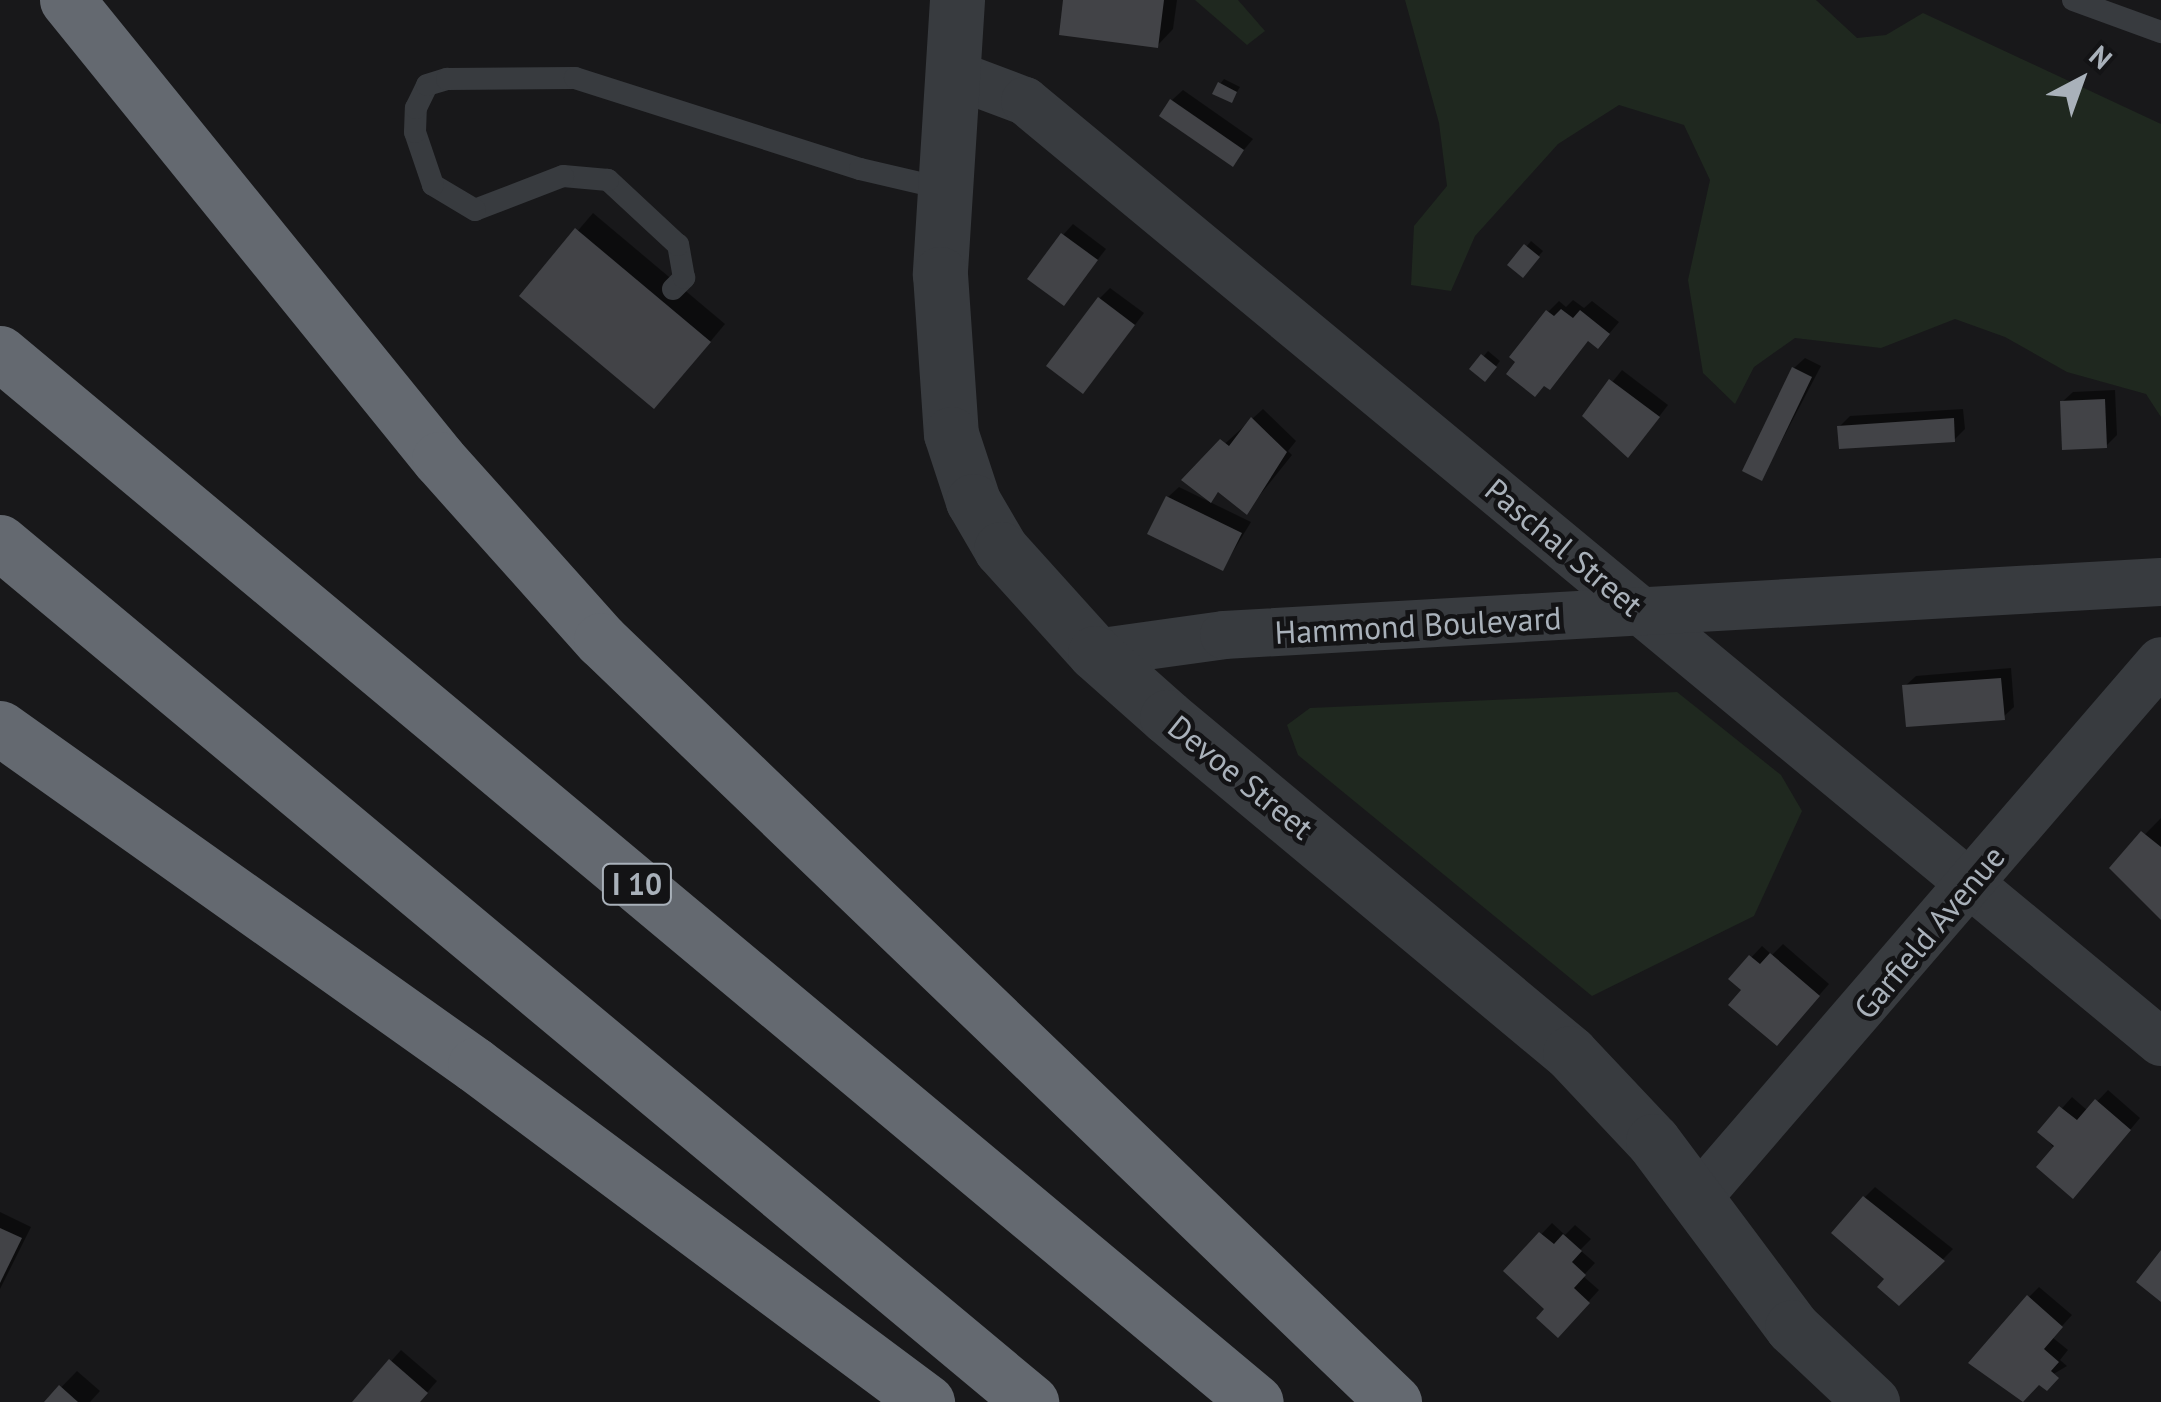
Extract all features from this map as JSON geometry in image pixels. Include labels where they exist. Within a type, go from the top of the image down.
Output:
[{"type":"highway","points":[[68,0],[439,458],[601,640],[1394,1402]]},
{"type":"highway","name":"I 10","points":[[0,352],[1256,1402]]},
{"type":"highway","points":[[0,542],[1032,1402]]},
{"type":"highway","points":[[0,728],[461,1056],[928,1402]]},
{"type":"street","name":"Devoe Street","points":[[957,0],[940,274],[951,434],[962,476],[1001,548],[1095,653],[1570,1054],[1652,1141],[1792,1328],[1872,1402]]},
{"type":"street","name":"Paschal Street","points":[[953,74],[1025,101],[2161,1042]]},
{"type":"street","name":"Hammond Boulevard","points":[[1095,653],[1224,635],[2161,582]]},
{"type":"street","name":"Garfield Avenue","points":[[1695,1201],[2161,661]]},
{"type":"lane","points":[[2073,0],[2161,32]]},
{"type":"lane","points":[[673,289],[684,278],[678,245],[608,180],[564,176],[475,210],[433,186],[415,132],[416,108],[427,85],[446,79],[575,78],[860,169],[946,189]]},
{"type":"shaded area","points":[[1195,0],[1238,0],[1265,31],[1247,45]]},
{"type":"shaded area","points":[[1405,0],[1816,0],[1857,38],[1886,35],[1923,13],[2161,124],[2161,417],[2146,394],[2067,372],[2005,337],[1955,319],[1881,348],[1795,338],[1754,367],[1735,404],[1703,373],[1688,280],[1710,180],[1684,125],[1619,105],[1558,144],[1475,236],[1451,291],[1411,285],[1414,226],[1447,186],[1439,123]]},
{"type":"shaded area","points":[[1677,692],[1781,775],[1802,811],[1754,916],[1592,996],[1298,755],[1287,725],[1310,708]]},
{"type":"building","points":[[1063,0],[1164,0],[1158,48],[1059,35]]},
{"type":"building","points":[[1218,82],[1237,92],[1232,103],[1212,94]]},
{"type":"building","points":[[1170,99],[1244,150],[1233,167],[1159,116]]},
{"type":"building","points":[[575,228],[711,342],[654,409],[519,296]]},
{"type":"building","points":[[1061,233],[1098,260],[1064,306],[1027,279]]},
{"type":"building","points":[[1524,244],[1540,257],[1523,278],[1507,265]]},
{"type":"building","points":[[1098,297],[1135,325],[1083,394],[1046,366]]},
{"type":"building","points":[[1561,309],[1573,318],[1580,310],[1610,334],[1598,349],[1588,341],[1550,390],[1544,386],[1535,397],[1506,374],[1515,362],[1509,357],[1546,310],[1554,316]]},
{"type":"building","points":[[1481,354],[1497,367],[1485,382],[1469,369]]},
{"type":"building","points":[[1792,367],[1812,377],[1762,481],[1742,471]]},
{"type":"building","points":[[1609,379],[1660,417],[1628,458],[1582,416]]},
{"type":"building","points":[[2105,399],[2107,448],[2062,450],[2060,401]]},
{"type":"building","points":[[1251,417],[1287,452],[1247,515],[1218,492],[1211,503],[1181,480],[1220,439],[1229,446]]},
{"type":"building","points":[[1954,418],[1955,442],[1839,449],[1837,426]]},
{"type":"building","points":[[1166,496],[1242,533],[1223,571],[1147,534]]},
{"type":"building","points":[[2001,678],[2005,720],[1906,727],[1902,685]]},
{"type":"building","points":[[2141,831],[2161,847],[2161,920],[2109,868]]},
{"type":"building","points":[[1770,953],[1820,996],[1777,1046],[1728,1005],[1741,990],[1728,979],[1749,955],[1760,964]]},
{"type":"building","points":[[2095,1099],[2131,1130],[2073,1199],[2036,1167],[2054,1146],[2037,1132],[2059,1106],[2077,1120]]},
{"type":"building","points":[[1863,1196],[1945,1261],[1899,1306],[1877,1287],[1884,1279],[1831,1233]]},
{"type":"building","points":[[0,1228],[22,1238],[0,1283]]},
{"type":"building","points":[[1539,1232],[1554,1244],[1563,1234],[1582,1251],[1572,1262],[1586,1275],[1574,1288],[1590,1303],[1558,1338],[1536,1318],[1544,1309],[1503,1271]]},
{"type":"building","points":[[2161,1250],[2161,1302],[2136,1282]]},
{"type":"building","points":[[2027,1295],[2063,1327],[2044,1349],[2059,1362],[2051,1371],[2059,1378],[2047,1391],[2039,1385],[2023,1402],[1968,1363]]},
{"type":"building","points":[[389,1359],[428,1393],[420,1402],[352,1402]]},
{"type":"building","points":[[59,1385],[78,1402],[44,1402]]}]
